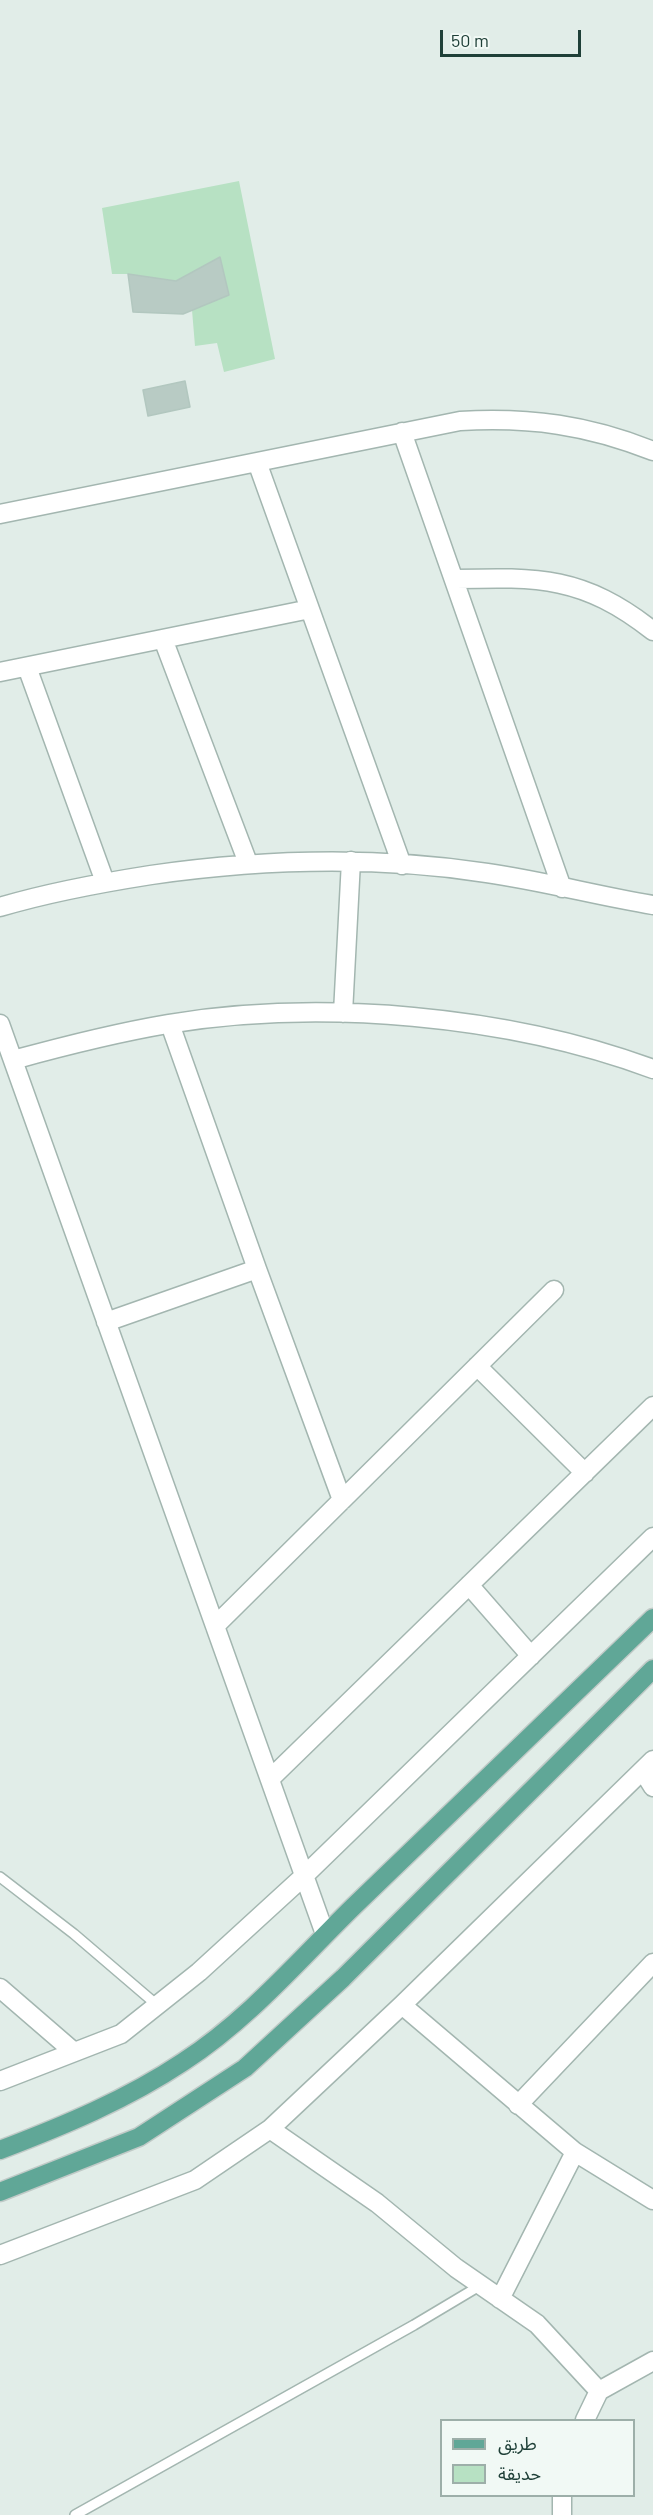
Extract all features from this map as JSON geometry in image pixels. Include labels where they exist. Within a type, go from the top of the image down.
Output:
[{"type":"main road","points":[[0,2150],[63,2127],[136,2091],[184,2062],[246,2015],[325,1934],[653,1618]]},
{"type":"main road","points":[[0,2192],[139,2137],[245,2068],[343,1978],[653,1669]]},
{"type":"street","points":[[0,514],[460,421],[499,419],[577,426],[615,436],[653,451]]},
{"type":"street","points":[[402,432],[562,888]]},
{"type":"street","points":[[257,462],[402,865]]},
{"type":"street","points":[[454,579],[528,578],[562,584],[596,595],[617,606],[653,631]]},
{"type":"street","points":[[0,672],[310,609]]},
{"type":"street","points":[[163,639],[248,864]]},
{"type":"street","points":[[27,667],[105,882]]},
{"type":"street","points":[[0,907],[73,887],[105,882],[248,864],[351,861],[487,873],[653,905]]},
{"type":"street","points":[[343,1013],[351,861]]},
{"type":"street","points":[[13,1060],[91,1039],[170,1024],[263,1014],[343,1013],[449,1021],[541,1037],[653,1069]]},
{"type":"street","points":[[0,1024],[325,1934]]},
{"type":"street","points":[[170,1024],[256,1269],[342,1500]]},
{"type":"street","points":[[106,1322],[256,1269]]},
{"type":"street","points":[[215,1626],[554,1290]]},
{"type":"street","points":[[477,1366],[585,1473]]},
{"type":"street","points":[[270,1779],[653,1406]]},
{"type":"street","points":[[0,2081],[121,2034],[199,1972],[304,1876],[653,1537]]},
{"type":"street","points":[[469,1585],[531,1656]]},
{"type":"street","points":[[648,1765],[653,1787]]},
{"type":"street","points":[[0,2255],[195,2180],[270,2129],[402,2005],[648,1765]]},
{"type":"street","points":[[518,2104],[653,1963]]},
{"type":"street","points":[[0,1988],[74,2052]]},
{"type":"street","points":[[402,2005],[575,2152],[653,2200]]},
{"type":"street","points":[[270,2129],[377,2203],[456,2268],[537,2324],[599,2391]]},
{"type":"street","points":[[500,2298],[575,2152]]},
{"type":"street","points":[[586,2419],[599,2391],[653,2361]]},
{"type":"street","points":[[562,2497],[562,2515]]},
{"type":"lane","points":[[0,1877],[74,1934],[156,2005]]},
{"type":"lane","points":[[75,2515],[481,2285]]},
{"type":"green space","points":[[239,181],[275,359],[224,372],[217,343],[195,346],[192,310],[229,295],[220,257],[176,281],[112,274],[102,208]]},
{"type":"building","points":[[220,257],[229,295],[183,314],[133,312],[128,274],[176,281]]},
{"type":"building","points":[[185,381],[190,407],[148,416],[143,390]]}]
